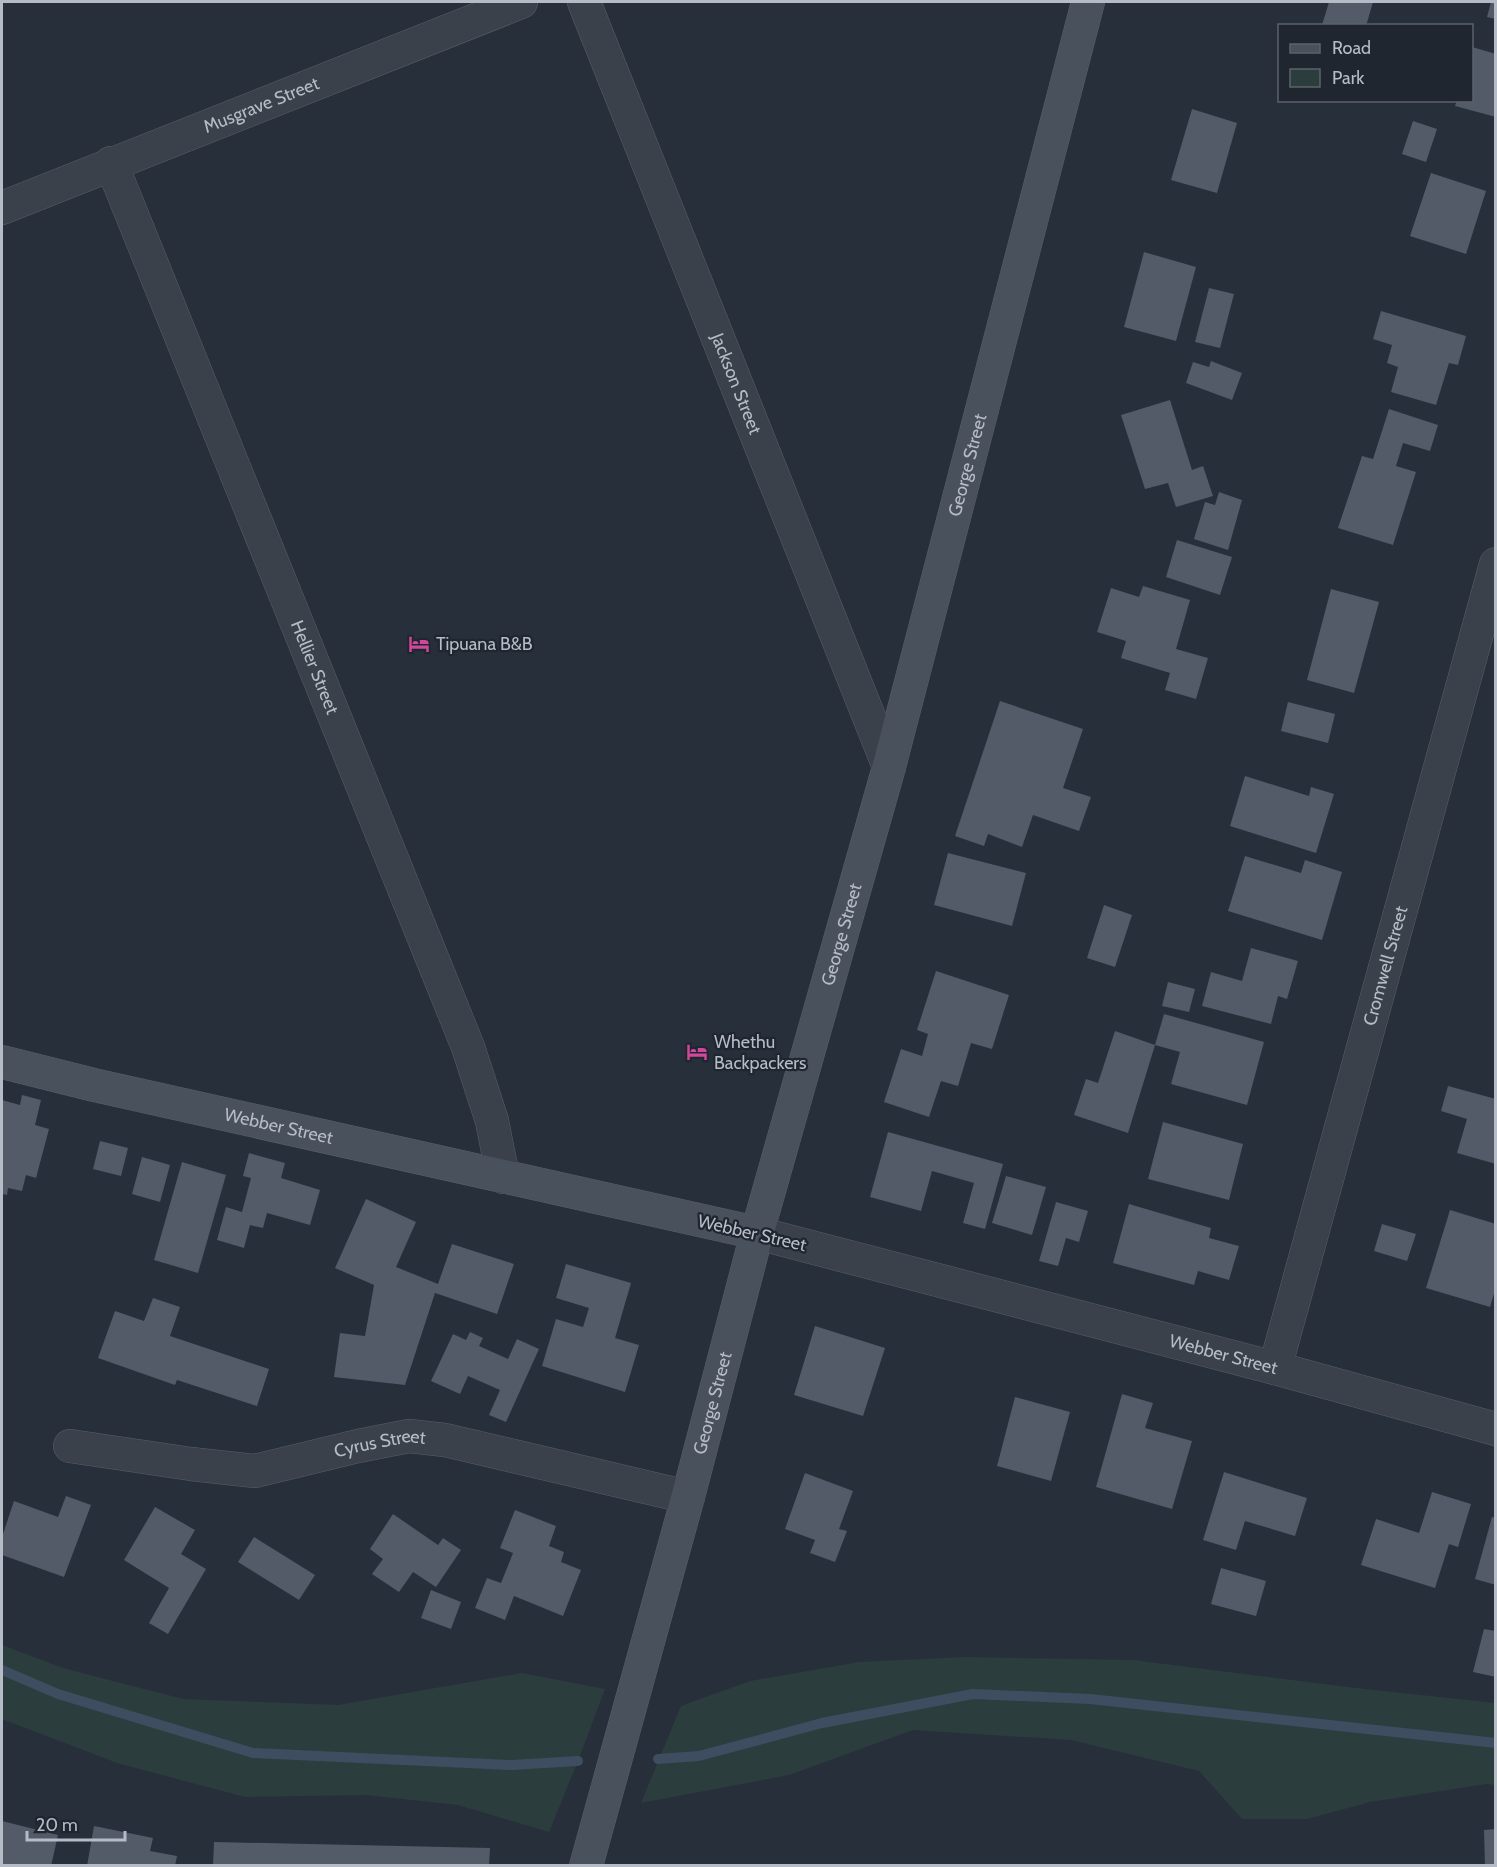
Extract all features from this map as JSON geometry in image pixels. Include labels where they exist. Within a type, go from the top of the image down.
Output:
[{"type":"main road","name":"George Street","points":[[586,1866],[688,1497],[757,1233],[889,767],[1088,2]]},
{"type":"main road","name":"Webber Street","points":[[2,1062],[94,1085],[757,1233]]},
{"type":"street","name":"Musgrave Street","points":[[2,208],[521,2]]},
{"type":"street","name":"Jackson Street","points":[[584,2],[889,767]]},
{"type":"street","name":"Hellier Street","points":[[111,163],[468,1047],[492,1121],[503,1177]]},
{"type":"street","name":"Cromwell Street","points":[[1275,1368],[1496,564]]},
{"type":"street","name":"Webber Street","points":[[757,1233],[1275,1368],[1496,1429]]},
{"type":"street","name":"Cyrus Street","points":[[70,1446],[255,1472],[358,1446],[410,1436],[445,1440],[688,1497]]},
{"type":"green space","points":[[2,1645],[63,1668],[183,1699],[338,1705],[522,1673],[605,1689],[549,1832],[458,1805],[366,1795],[245,1797],[117,1763],[2,1719]]},
{"type":"green space","points":[[967,1657],[1133,1660],[1495,1703],[1495,1785],[1487,1784],[1370,1802],[1307,1819],[1242,1819],[1199,1771],[1071,1740],[913,1730],[789,1775],[641,1803],[681,1706],[750,1681],[859,1662]]},
{"type":"building","points":[[1329,2],[1373,2],[1367,24],[1322,24]]},
{"type":"building","points":[[1491,2],[1496,2],[1496,19],[1487,17]]},
{"type":"building","points":[[1473,47],[1496,54],[1496,117],[1455,106],[1456,102],[1473,102]]},
{"type":"building","points":[[1192,109],[1237,123],[1217,193],[1171,180]]},
{"type":"building","points":[[1413,121],[1437,129],[1426,162],[1402,154]]},
{"type":"building","points":[[1431,173],[1486,191],[1466,254],[1410,236]]},
{"type":"building","points":[[1144,252],[1196,267],[1176,341],[1124,327]]},
{"type":"building","points":[[1209,288],[1234,294],[1220,348],[1195,342]]},
{"type":"building","points":[[1381,311],[1466,336],[1458,365],[1449,363],[1436,405],[1391,392],[1398,367],[1387,363],[1392,345],[1373,339]]},
{"type":"building","points":[[1211,361],[1242,373],[1232,400],[1186,383],[1193,362],[1209,367]]},
{"type":"building","points":[[1170,400],[1192,470],[1203,466],[1213,496],[1176,507],[1168,483],[1145,489],[1121,415]]},
{"type":"building","points":[[1389,409],[1438,425],[1430,451],[1403,443],[1396,466],[1416,472],[1393,545],[1338,528],[1362,456],[1373,459]]},
{"type":"building","points":[[1219,492],[1242,500],[1228,550],[1194,539],[1205,502],[1215,505]]},
{"type":"building","points":[[1177,540],[1232,557],[1220,595],[1166,577]]},
{"type":"building","points":[[1143,586],[1190,600],[1176,649],[1208,658],[1196,699],[1165,690],[1170,673],[1121,658],[1126,641],[1097,632],[1111,588],[1139,597]]},
{"type":"building","points":[[1331,589],[1379,602],[1354,693],[1307,680]]},
{"type":"building","points":[[1000,701],[1083,729],[1063,788],[1091,797],[1079,831],[1033,815],[1022,847],[988,834],[984,846],[955,836]]},
{"type":"building","points":[[1288,702],[1335,714],[1328,743],[1281,731]]},
{"type":"building","points":[[1245,776],[1309,796],[1311,787],[1334,794],[1316,853],[1230,826]]},
{"type":"building","points":[[948,853],[1026,873],[1012,926],[934,905]]},
{"type":"building","points":[[1245,856],[1301,873],[1305,860],[1342,872],[1322,940],[1228,911]]},
{"type":"building","points":[[1104,905],[1132,915],[1115,967],[1087,958]]},
{"type":"building","points":[[1251,948],[1298,961],[1287,999],[1278,996],[1271,1024],[1202,1006],[1211,972],[1242,981]]},
{"type":"building","points":[[936,971],[1009,995],[992,1049],[971,1043],[958,1086],[941,1081],[929,1117],[884,1102],[901,1049],[922,1056],[928,1034],[917,1030]]},
{"type":"building","points":[[1168,982],[1195,989],[1189,1012],[1162,1006]]},
{"type":"building","points":[[1164,1014],[1264,1042],[1247,1105],[1171,1084],[1180,1052],[1155,1045]]},
{"type":"building","points":[[1115,1031],[1155,1045],[1128,1133],[1074,1115],[1086,1079],[1098,1083]]},
{"type":"building","points":[[1448,1086],[1496,1099],[1496,1164],[1457,1153],[1467,1119],[1441,1111]]},
{"type":"building","points":[[22,1095],[41,1100],[35,1125],[49,1129],[36,1178],[26,1175],[22,1191],[8,1188],[7,1195],[2,1194],[2,1100],[20,1105]]},
{"type":"building","points":[[1163,1122],[1243,1144],[1229,1200],[1148,1179]]},
{"type":"building","points":[[888,1132],[1003,1164],[985,1229],[963,1223],[974,1183],[932,1171],[921,1211],[870,1197]]},
{"type":"building","points":[[100,1141],[128,1148],[121,1176],[93,1169]]},
{"type":"building","points":[[249,1153],[285,1163],[281,1178],[320,1190],[310,1225],[267,1213],[263,1228],[250,1225],[244,1248],[217,1240],[226,1207],[242,1212],[251,1178],[243,1176]]},
{"type":"building","points":[[142,1157],[170,1165],[160,1202],[132,1194]]},
{"type":"building","points":[[182,1162],[226,1175],[198,1273],[154,1260]]},
{"type":"building","points":[[1006,1176],[1046,1187],[1032,1235],[992,1223]]},
{"type":"building","points":[[366,1199],[416,1222],[396,1267],[438,1284],[452,1244],[514,1264],[497,1314],[435,1293],[405,1385],[334,1377],[340,1333],[365,1336],[374,1285],[335,1268]]},
{"type":"building","points":[[1056,1202],[1088,1211],[1079,1242],[1066,1238],[1058,1266],[1039,1261]]},
{"type":"building","points":[[1129,1204],[1211,1228],[1209,1238],[1239,1246],[1229,1280],[1198,1271],[1194,1285],[1113,1263]]},
{"type":"building","points":[[1450,1210],[1496,1224],[1496,1287],[1490,1307],[1426,1288]]},
{"type":"building","points":[[1382,1224],[1416,1234],[1407,1261],[1374,1251]]},
{"type":"building","points":[[566,1264],[631,1283],[615,1338],[639,1345],[625,1392],[542,1366],[556,1319],[583,1327],[589,1308],[556,1298]]},
{"type":"building","points":[[153,1298],[180,1307],[170,1336],[269,1369],[257,1406],[177,1380],[175,1385],[98,1358],[115,1311],[144,1321]]},
{"type":"building","points":[[815,1326],[885,1348],[863,1416],[794,1395]]},
{"type":"building","points":[[470,1332],[483,1338],[479,1346],[508,1359],[517,1339],[539,1349],[506,1422],[489,1415],[500,1390],[468,1376],[460,1394],[431,1381],[453,1334],[466,1340]]},
{"type":"building","points":[[1122,1394],[1153,1403],[1145,1428],[1192,1441],[1172,1509],[1096,1487]]},
{"type":"building","points":[[1015,1397],[1070,1412],[1051,1481],[997,1466]]},
{"type":"building","points":[[1224,1472],[1307,1498],[1295,1536],[1245,1521],[1236,1550],[1203,1540]]},
{"type":"building","points":[[805,1473],[853,1491],[839,1529],[847,1531],[835,1562],[810,1553],[815,1540],[785,1529]]},
{"type":"building","points":[[1432,1492],[1471,1504],[1458,1547],[1449,1544],[1435,1588],[1361,1565],[1376,1519],[1419,1533]]},
{"type":"building","points":[[66,1496],[91,1505],[64,1577],[2,1555],[2,1537],[14,1501],[58,1517]]},
{"type":"building","points":[[155,1507],[195,1530],[181,1554],[206,1569],[168,1634],[149,1623],[169,1588],[124,1560]]},
{"type":"building","points":[[515,1510],[556,1526],[549,1546],[564,1552],[561,1562],[581,1570],[563,1616],[514,1596],[505,1620],[475,1608],[487,1578],[501,1583],[513,1553],[500,1548]]},
{"type":"building","points":[[393,1514],[438,1545],[443,1538],[461,1550],[436,1587],[413,1572],[399,1592],[372,1574],[383,1559],[370,1549]]},
{"type":"building","points":[[1492,1517],[1496,1518],[1496,1585],[1475,1579]]},
{"type":"building","points":[[254,1537],[315,1575],[299,1600],[238,1562]]},
{"type":"building","points":[[1221,1568],[1266,1581],[1256,1616],[1211,1604]]},
{"type":"building","points":[[431,1590],[461,1602],[451,1629],[421,1618]]},
{"type":"building","points":[[1484,1629],[1496,1631],[1496,1677],[1473,1672]]},
{"type":"building","points":[[2,1821],[58,1835],[51,1866],[2,1866]]},
{"type":"building","points":[[94,1826],[153,1838],[150,1851],[177,1856],[175,1866],[87,1866]]},
{"type":"building","points":[[1496,1829],[1496,1866],[1485,1866],[1484,1830]]},
{"type":"building","points":[[214,1842],[490,1848],[489,1866],[213,1866]]},
{"type":"waterway","points":[[2,1670],[58,1694],[253,1753],[512,1765],[578,1761]]},
{"type":"waterway","points":[[658,1759],[699,1756],[822,1723],[973,1694],[1090,1699],[1496,1743]]},
{"type":"place","name":"Tipuana B&B","points":[[419,644]]},
{"type":"place","name":"Whethu Backpackers","points":[[697,1052]]}]
